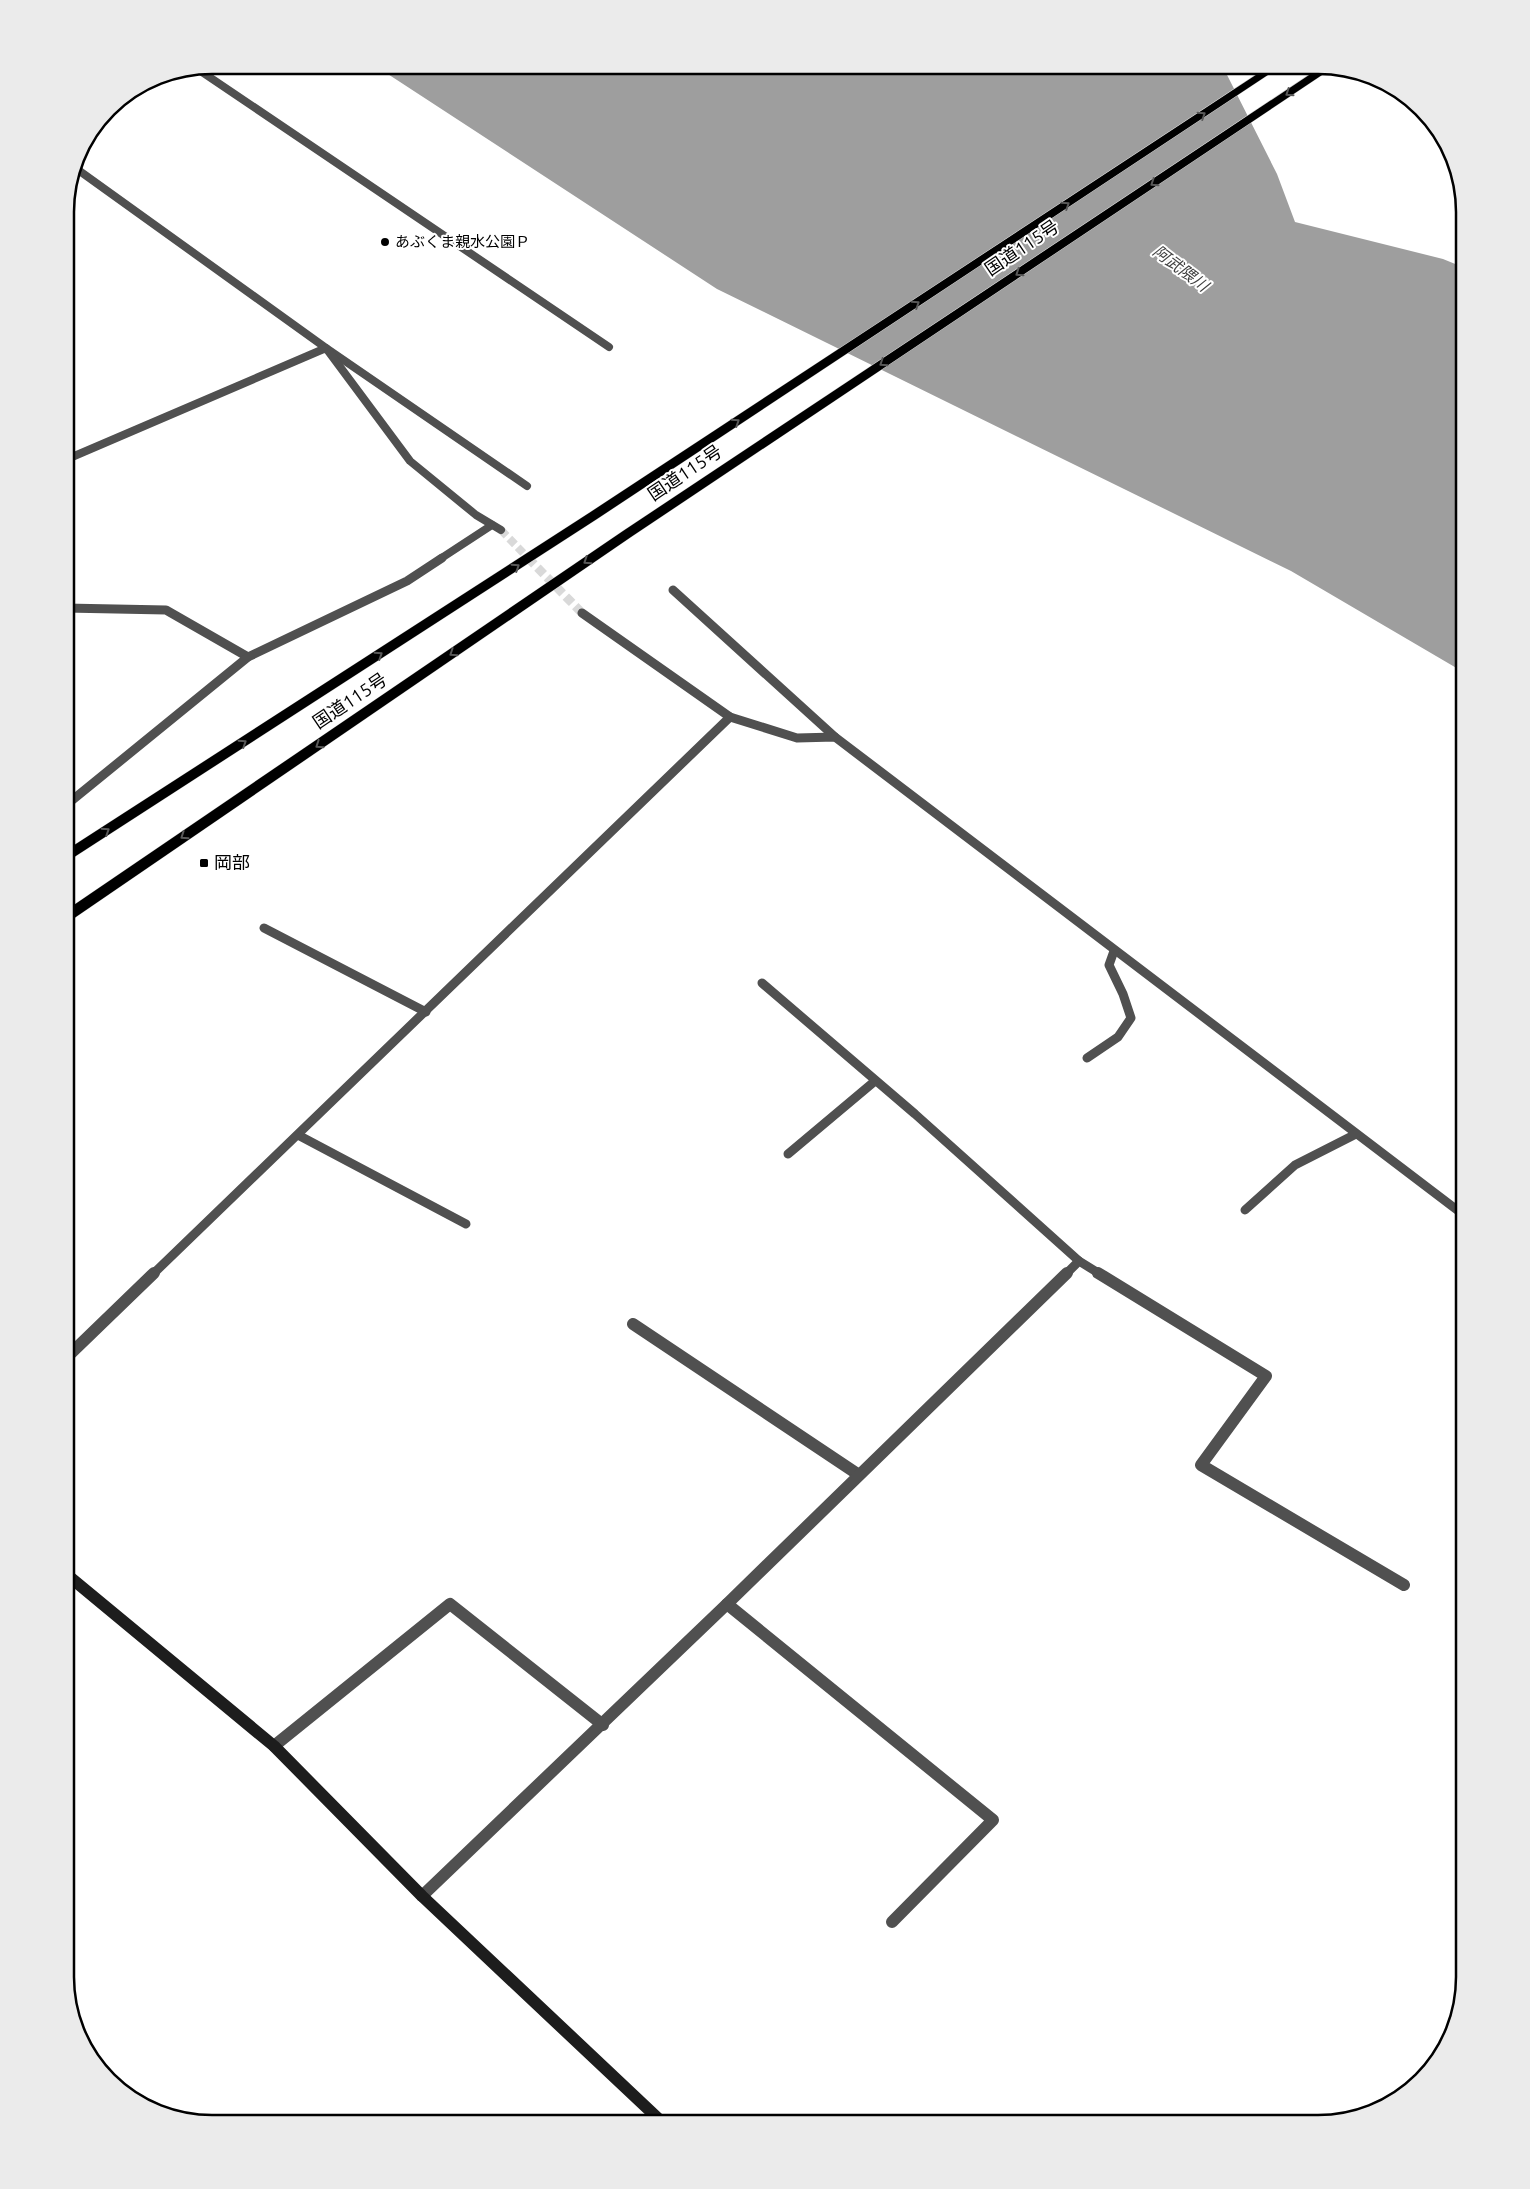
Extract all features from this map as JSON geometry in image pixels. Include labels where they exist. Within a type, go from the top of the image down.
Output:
[{"type":"highway","name":"国道115号","points":[[74,852],[593,516],[1264,74]]},
{"type":"highway","name":"国道115号","points":[[74,912],[627,534],[1318,74]]},
{"type":"street","points":[[205,74],[609,347]]},
{"type":"street","points":[[79,172],[326,348],[527,486]]},
{"type":"street","points":[[74,456],[326,348]]},
{"type":"street","points":[[326,348],[410,461],[476,515],[501,530]]},
{"type":"street","points":[[74,799],[248,657],[407,581],[492,525]]},
{"type":"street","points":[[673,590],[835,737],[1456,1209]]},
{"type":"street","points":[[74,608],[166,610],[248,657]]},
{"type":"street","points":[[582,613],[730,717],[797,738],[835,737]]},
{"type":"street","points":[[74,1350],[730,717]]},
{"type":"street","points":[[264,928],[426,1012]]},
{"type":"street","points":[[1086,1058],[1116,1040],[1126,1030],[1131,1018],[1123,994],[1109,964],[1114,951]]},
{"type":"street","points":[[762,983],[1079,1261],[1266,1376],[1201,1465],[1404,1585]]},
{"type":"street","points":[[788,1154],[875,1081]]},
{"type":"street","points":[[1245,1210],[1295,1166],[1356,1134]]},
{"type":"street","points":[[298,1135],[466,1224]]},
{"type":"street","points":[[422,1896],[603,1724],[1079,1261]]},
{"type":"street","points":[[633,1324],[859,1475]]},
{"type":"street","points":[[74,1580],[274,1746],[422,1896],[654,2115]]},
{"type":"street","points":[[274,1746],[450,1604],[603,1724]]},
{"type":"street","points":[[727,1604],[993,1820],[892,1922]]},
{"type":"water","name":"阿武隈川","points":[[388,74],[1227,74],[1277,174],[1295,222],[1443,259],[1456,264],[1456,668],[1291,571],[717,289]]},
{"type":"tunnel","points":[[501,530],[529,559]]},
{"type":"tunnel","points":[[528,558],[582,613]]},
{"type":"place","name":"あぶくま親水公園Ｐ","points":[[385,242]]},
{"type":"place","name":"岡部","points":[[204,863]]}]
